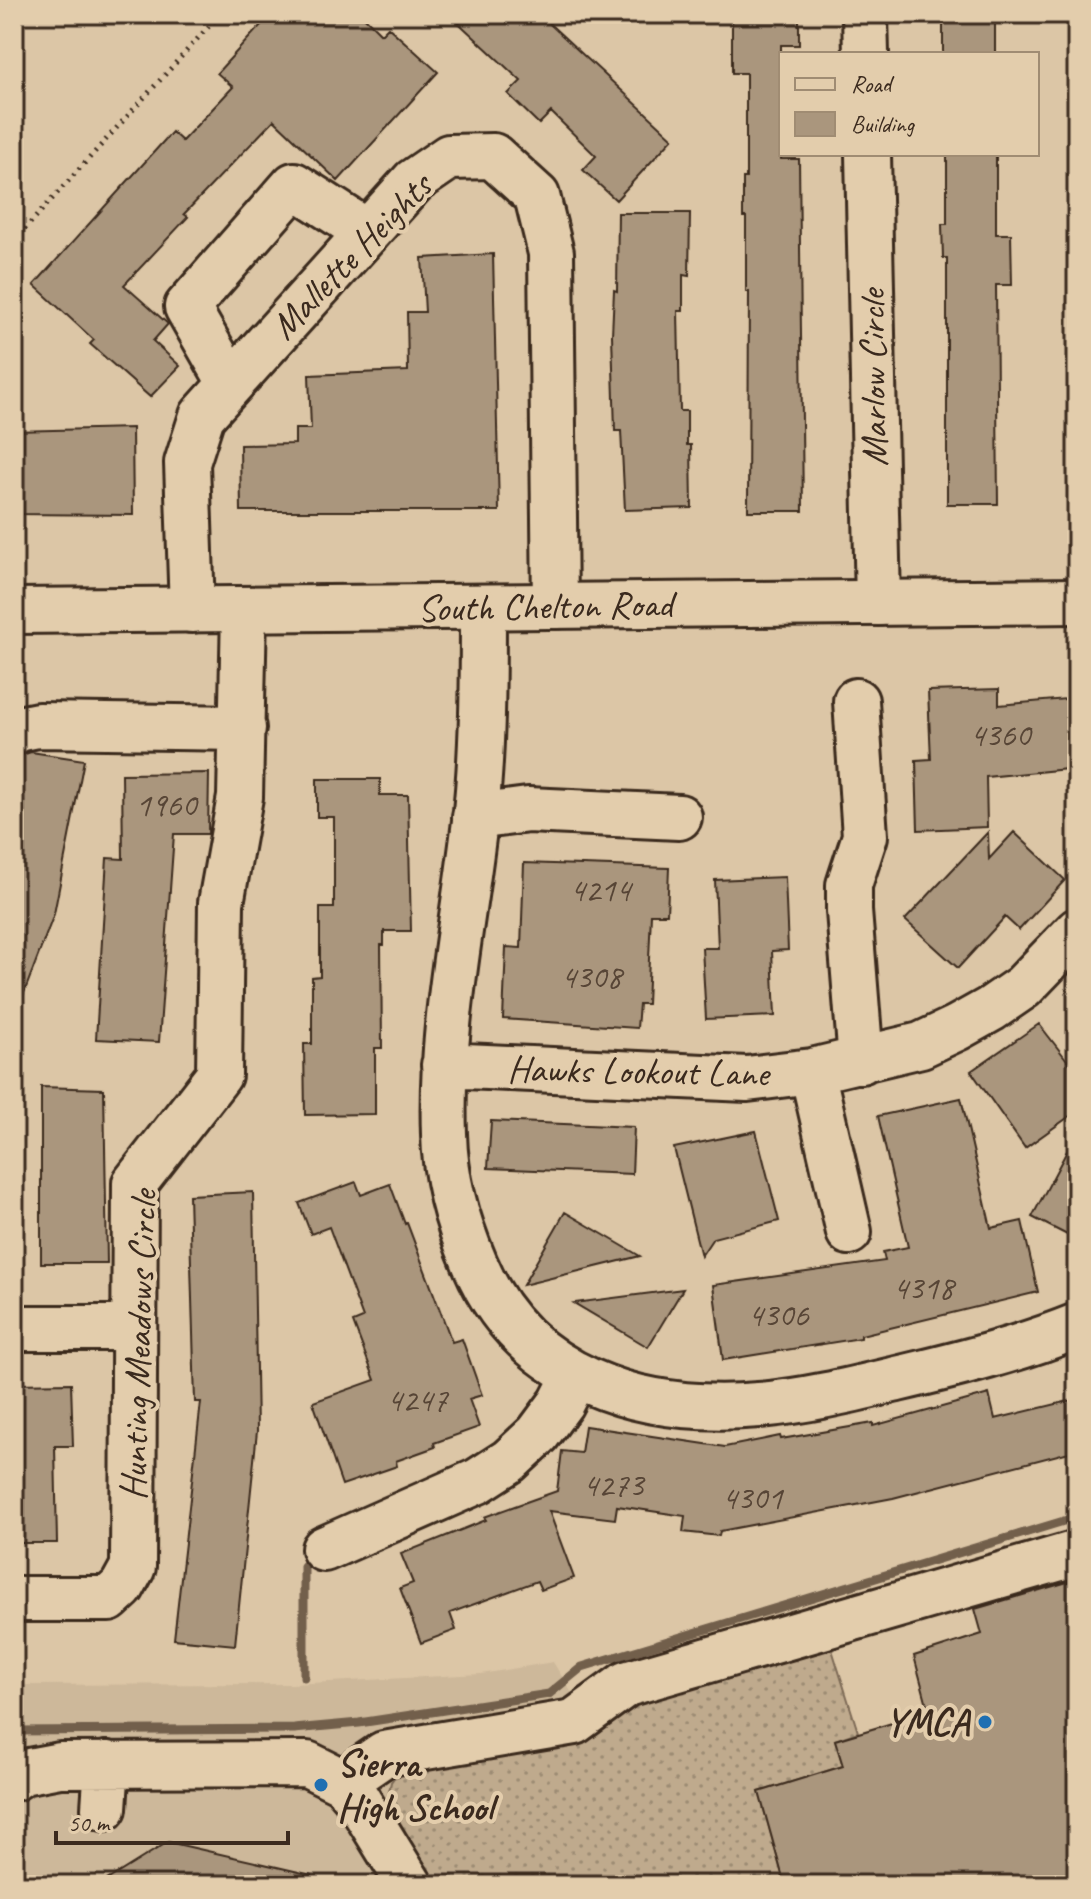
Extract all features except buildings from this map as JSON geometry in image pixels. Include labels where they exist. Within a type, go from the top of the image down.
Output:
[{"type":"street","points":[[865,14],[866,52]]},
{"type":"street","name":"Mallette Heights","points":[[192,610],[187,463],[202,416],[414,181],[449,157],[493,156],[537,196],[551,253],[555,606]]},
{"type":"street","name":"Marlow Circle","points":[[868,156],[878,603]]},
{"type":"street","points":[[231,384],[187,307],[294,185],[367,232]]},
{"type":"street","name":"South Chelton Road","points":[[14,611],[1077,601]]},
{"type":"street","points":[[483,607],[475,817],[444,1065],[444,1136],[450,1189],[461,1233],[481,1279],[505,1318],[538,1350],[575,1376],[611,1392],[658,1403],[708,1406],[758,1405],[822,1396],[940,1369],[1077,1326]]},
{"type":"street","name":"Hunting Meadows Circle","points":[[14,1599],[109,1599],[122,1587],[133,1567],[135,1183],[219,1075],[221,903],[240,797],[244,610]]},
{"type":"street","points":[[856,701],[865,836],[849,885],[849,911],[861,1061]]},
{"type":"street","points":[[14,732],[38,725],[243,728]]},
{"type":"street","points":[[475,817],[528,810],[679,817]]},
{"type":"street","name":"Hawks Lookout Lane","points":[[444,1065],[747,1079],[861,1061],[921,1045],[991,1009],[1023,987],[1077,931]]},
{"type":"street","points":[[812,1071],[849,1232]]},
{"type":"street","points":[[14,1328],[132,1328]]},
{"type":"street","points":[[324,1549],[478,1481],[509,1461],[538,1434],[561,1403],[575,1376]]},
{"type":"street","points":[[343,1782],[384,1754],[574,1722],[626,1684],[1077,1553]]},
{"type":"street","points":[[104,1808],[107,1764]]},
{"type":"street","points":[[14,1778],[23,1772],[44,1767],[307,1764],[343,1782],[356,1797],[410,1885]]},
{"type":"path","points":[[14,241],[220,14]]},
{"type":"shaded area","points":[[830,1643],[858,1732],[835,1740],[843,1766],[759,1792],[785,1885],[435,1885],[387,1802],[391,1782],[401,1768]]},
{"type":"shaded area","name":"Sierra High School","points":[[553,1662],[689,1885],[14,1885],[14,1685],[292,1684],[481,1674]]},
{"type":"waterway","points":[[14,1731],[294,1729],[359,1723],[549,1694],[582,1667],[1077,1517]]},
{"type":"waterway","points":[[304,1677],[304,1566],[314,1557]]},
{"type":"place","name":"YMCA","points":[[985,1722]]},
{"type":"place","name":"Sierra High School","points":[[321,1785]]}]
